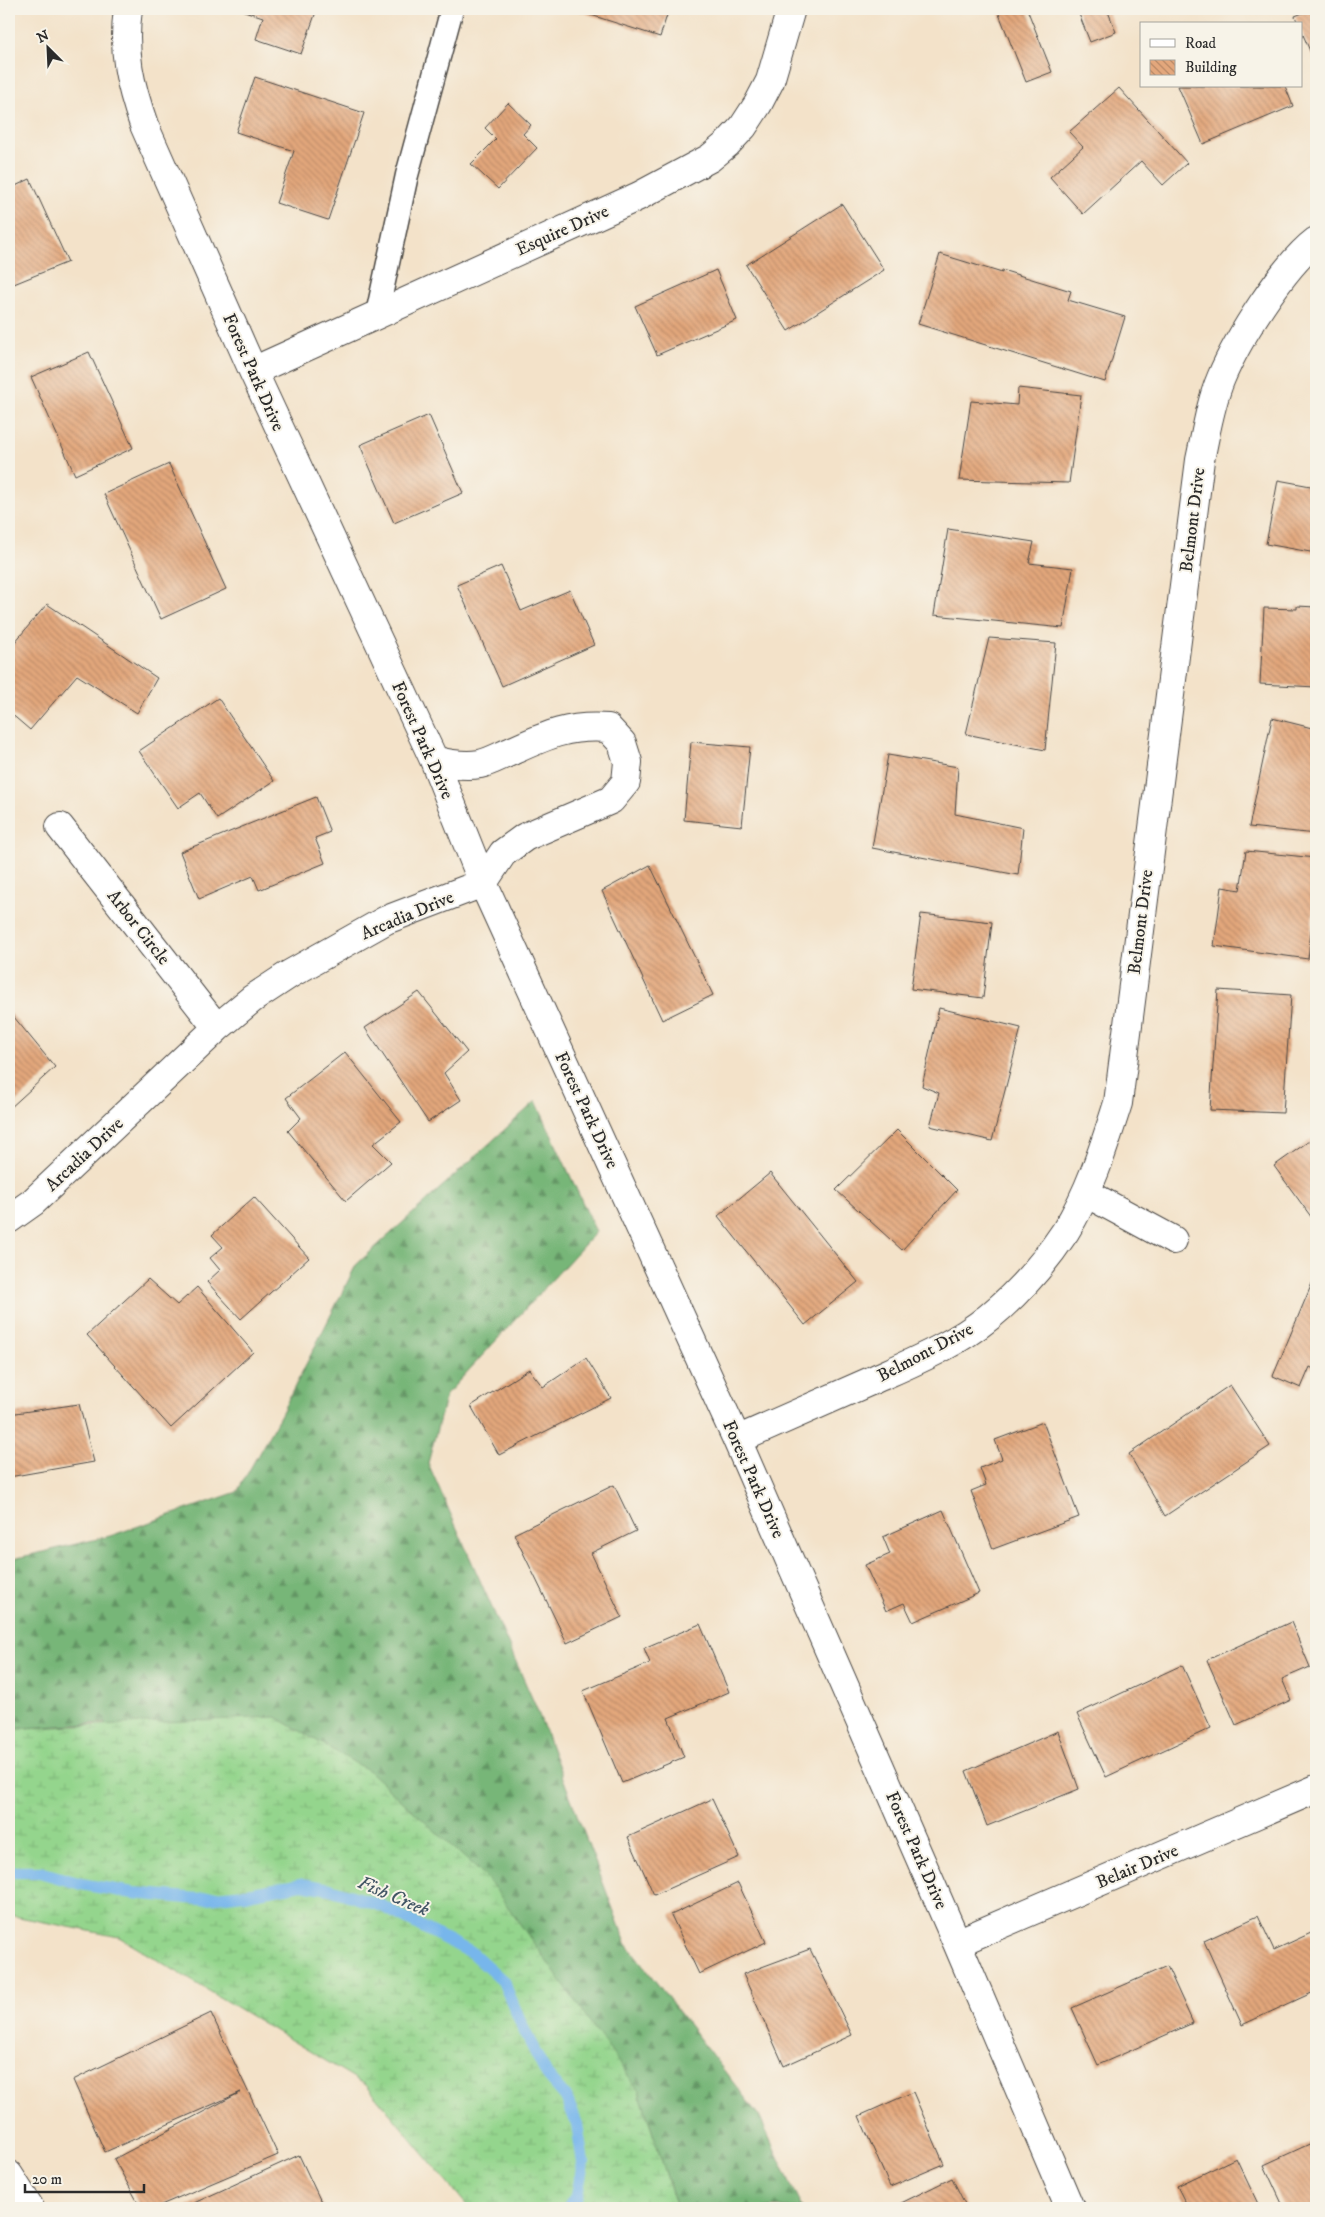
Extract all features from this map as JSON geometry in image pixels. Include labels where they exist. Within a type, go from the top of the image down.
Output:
[{"type":"street","name":"Forest Park Drive","points":[[128,9],[126,57],[131,88],[141,116],[253,372],[434,760],[483,883],[737,1440],[957,1943],[1070,2208]]},
{"type":"street","name":"Esquire Drive","points":[[253,372],[639,196],[710,158],[728,144],[743,127],[758,104],[770,81],[791,9]]},
{"type":"street","name":"Belmont Drive","points":[[737,1440],[924,1357],[958,1338],[989,1317],[1018,1290],[1043,1261],[1065,1232],[1086,1192],[1096,1171],[1118,1103],[1196,489],[1208,422],[1220,380],[1234,351],[1288,270],[1316,241]]},
{"type":"street","points":[[434,760],[456,766],[480,764],[546,736],[569,728],[586,726],[608,728],[622,743],[628,762],[626,782],[611,800],[525,837],[503,854],[483,883]]},
{"type":"street","name":"Arbor Circle","points":[[60,827],[217,1028]]},
{"type":"street","name":"Arcadia Drive","points":[[9,1219],[32,1202],[217,1028],[252,999],[290,974],[386,920],[483,883]]},
{"type":"street","points":[[1086,1192],[1173,1240]]},
{"type":"street","name":"Belair Drive","points":[[957,1943],[1316,1789]]},
{"type":"street","points":[[9,2175],[30,2208]]},
{"type":"lane","points":[[377,314],[407,175],[452,9]]},
{"type":"green space","points":[[536,1101],[596,1232],[446,1395],[428,1463],[536,1707],[626,1943],[759,2116],[802,2208],[677,2208],[639,2091],[105,1723],[9,1729],[9,1560],[110,1536],[237,1492],[281,1414],[356,1265]]},
{"type":"green space","points":[[276,1717],[369,1771],[488,1879],[639,2091],[677,2208],[469,2208],[366,2085],[119,1937],[9,1915],[9,1729]]},
{"type":"building","points":[[238,9],[317,9],[301,54],[256,39],[263,17]]},
{"type":"building","points":[[572,9],[669,9],[660,37]]},
{"type":"building","points":[[997,9],[1027,9],[1052,72],[1026,82]]},
{"type":"building","points":[[1077,9],[1107,9],[1116,32],[1090,42]]},
{"type":"building","points":[[1316,9],[1316,65],[1302,32],[1302,22],[1297,22],[1295,16]]},
{"type":"building","points":[[255,77],[364,113],[328,220],[276,203],[294,151],[236,132]]},
{"type":"building","points":[[1119,88],[1187,163],[1163,185],[1141,161],[1083,214],[1050,177],[1083,147],[1069,132]]},
{"type":"building","points":[[1179,88],[1286,88],[1293,106],[1203,144]]},
{"type":"building","points":[[508,103],[531,125],[523,134],[537,148],[498,189],[471,164],[496,139],[485,128]]},
{"type":"building","points":[[30,179],[68,262],[9,286],[9,189]]},
{"type":"building","points":[[842,204],[884,270],[788,331],[746,265]]},
{"type":"building","points":[[940,254],[1071,291],[1068,300],[1125,317],[1105,382],[918,324]]},
{"type":"building","points":[[716,270],[737,320],[657,355],[635,306]]},
{"type":"building","points":[[89,352],[133,448],[75,475],[31,377]]},
{"type":"building","points":[[1018,388],[1081,395],[1069,483],[959,480],[971,401],[1017,405]]},
{"type":"building","points":[[429,415],[463,493],[394,523],[360,445]]},
{"type":"building","points":[[169,464],[226,589],[161,619],[104,494]]},
{"type":"building","points":[[1278,480],[1316,487],[1316,553],[1266,544]]},
{"type":"building","points":[[948,529],[1034,542],[1029,563],[1073,568],[1063,628],[934,615]]},
{"type":"building","points":[[501,566],[521,611],[570,590],[594,645],[502,686],[457,585]]},
{"type":"building","points":[[47,604],[157,678],[137,713],[77,675],[30,730],[9,712],[9,649]]},
{"type":"building","points":[[1297,606],[1316,607],[1316,687],[1260,684],[1264,608],[1297,609]]},
{"type":"building","points":[[989,638],[1056,643],[1045,750],[966,734]]},
{"type":"building","points":[[218,698],[274,781],[217,819],[200,793],[178,808],[139,751]]},
{"type":"building","points":[[1272,718],[1316,729],[1316,834],[1249,827]]},
{"type":"building","points":[[691,742],[750,747],[742,826],[684,820]]},
{"type":"building","points":[[888,755],[958,767],[955,814],[1023,828],[1018,875],[872,848]]},
{"type":"building","points":[[316,797],[330,832],[315,838],[325,863],[259,890],[253,876],[199,899],[180,852]]},
{"type":"building","points":[[1246,851],[1316,858],[1316,886],[1308,959],[1214,946],[1222,887],[1240,890]]},
{"type":"building","points":[[650,865],[713,995],[662,1020],[602,891]]},
{"type":"building","points":[[921,914],[992,922],[983,998],[911,989]]},
{"type":"building","points":[[1218,990],[1291,995],[1283,1113],[1210,1110]]},
{"type":"building","points":[[419,992],[467,1052],[444,1073],[461,1100],[428,1122],[365,1028]]},
{"type":"building","points":[[939,1008],[1021,1028],[992,1141],[930,1126],[939,1093],[922,1086]]},
{"type":"building","points":[[9,1011],[55,1067],[9,1109]]},
{"type":"building","points":[[345,1052],[401,1122],[373,1144],[391,1162],[346,1201],[288,1131],[301,1118],[286,1098]]},
{"type":"building","points":[[897,1130],[957,1190],[902,1250],[836,1190]]},
{"type":"building","points":[[1316,1136],[1316,1215],[1312,1218],[1274,1166]]},
{"type":"building","points":[[770,1173],[858,1282],[805,1325],[718,1216]]},
{"type":"building","points":[[254,1197],[309,1258],[241,1319],[207,1282],[220,1270],[210,1258],[223,1247],[212,1235]]},
{"type":"building","points":[[1316,1274],[1316,1370],[1310,1367],[1301,1388],[1273,1376]]},
{"type":"building","points":[[148,1279],[177,1305],[197,1287],[253,1352],[171,1428],[87,1335]]},
{"type":"building","points":[[586,1358],[611,1398],[499,1455],[471,1406],[529,1369],[543,1387]]},
{"type":"building","points":[[1230,1385],[1270,1446],[1165,1516],[1129,1454]]},
{"type":"building","points":[[79,1404],[94,1462],[9,1477],[9,1414]]},
{"type":"building","points":[[1043,1422],[1079,1517],[993,1549],[971,1491],[986,1485],[980,1468],[1002,1459],[995,1440]]},
{"type":"building","points":[[614,1485],[636,1531],[591,1553],[622,1617],[567,1643],[514,1534]]},
{"type":"building","points":[[943,1510],[979,1593],[913,1622],[904,1603],[886,1611],[865,1565],[890,1554],[883,1537]]},
{"type":"building","points":[[1291,1622],[1310,1667],[1282,1679],[1291,1700],[1236,1725],[1207,1660]]},
{"type":"building","points":[[700,1624],[729,1692],[668,1718],[684,1757],[622,1783],[583,1691],[650,1663],[644,1648]]},
{"type":"building","points":[[1182,1665],[1211,1728],[1106,1777],[1077,1714]]},
{"type":"building","points":[[1058,1731],[1079,1789],[987,1826],[966,1771]]},
{"type":"building","points":[[712,1799],[739,1857],[654,1895],[628,1837]]},
{"type":"building","points":[[738,1883],[766,1942],[699,1974],[671,1915]]},
{"type":"building","points":[[1258,1916],[1274,1950],[1311,1933],[1316,1944],[1316,1991],[1242,2025],[1204,1941]]},
{"type":"building","points":[[810,1949],[852,2035],[784,2066],[743,1974]]},
{"type":"building","points":[[1167,1966],[1193,2023],[1098,2065],[1072,2008]]},
{"type":"building","points":[[211,2013],[278,2155],[154,2208],[141,2208],[114,2159],[241,2092],[105,2152],[73,2080]]},
{"type":"building","points":[[913,2092],[944,2164],[890,2187],[859,2116]]},
{"type":"building","points":[[1316,2141],[1316,2208],[1284,2208],[1264,2165]]},
{"type":"building","points":[[299,2155],[324,2208],[183,2208]]},
{"type":"building","points":[[1236,2158],[1260,2208],[1188,2208],[1177,2186]]},
{"type":"building","points":[[952,2178],[967,2208],[891,2208]]},
{"type":"waterway","name":"Fish Creek","points":[[9,1872],[40,1872],[81,1884],[133,1893],[198,1899],[253,1893],[302,1884],[330,1889],[382,1906],[472,1953],[503,1981],[525,2032],[547,2075],[566,2097],[577,2124],[583,2163],[577,2196],[569,2208]]}]
